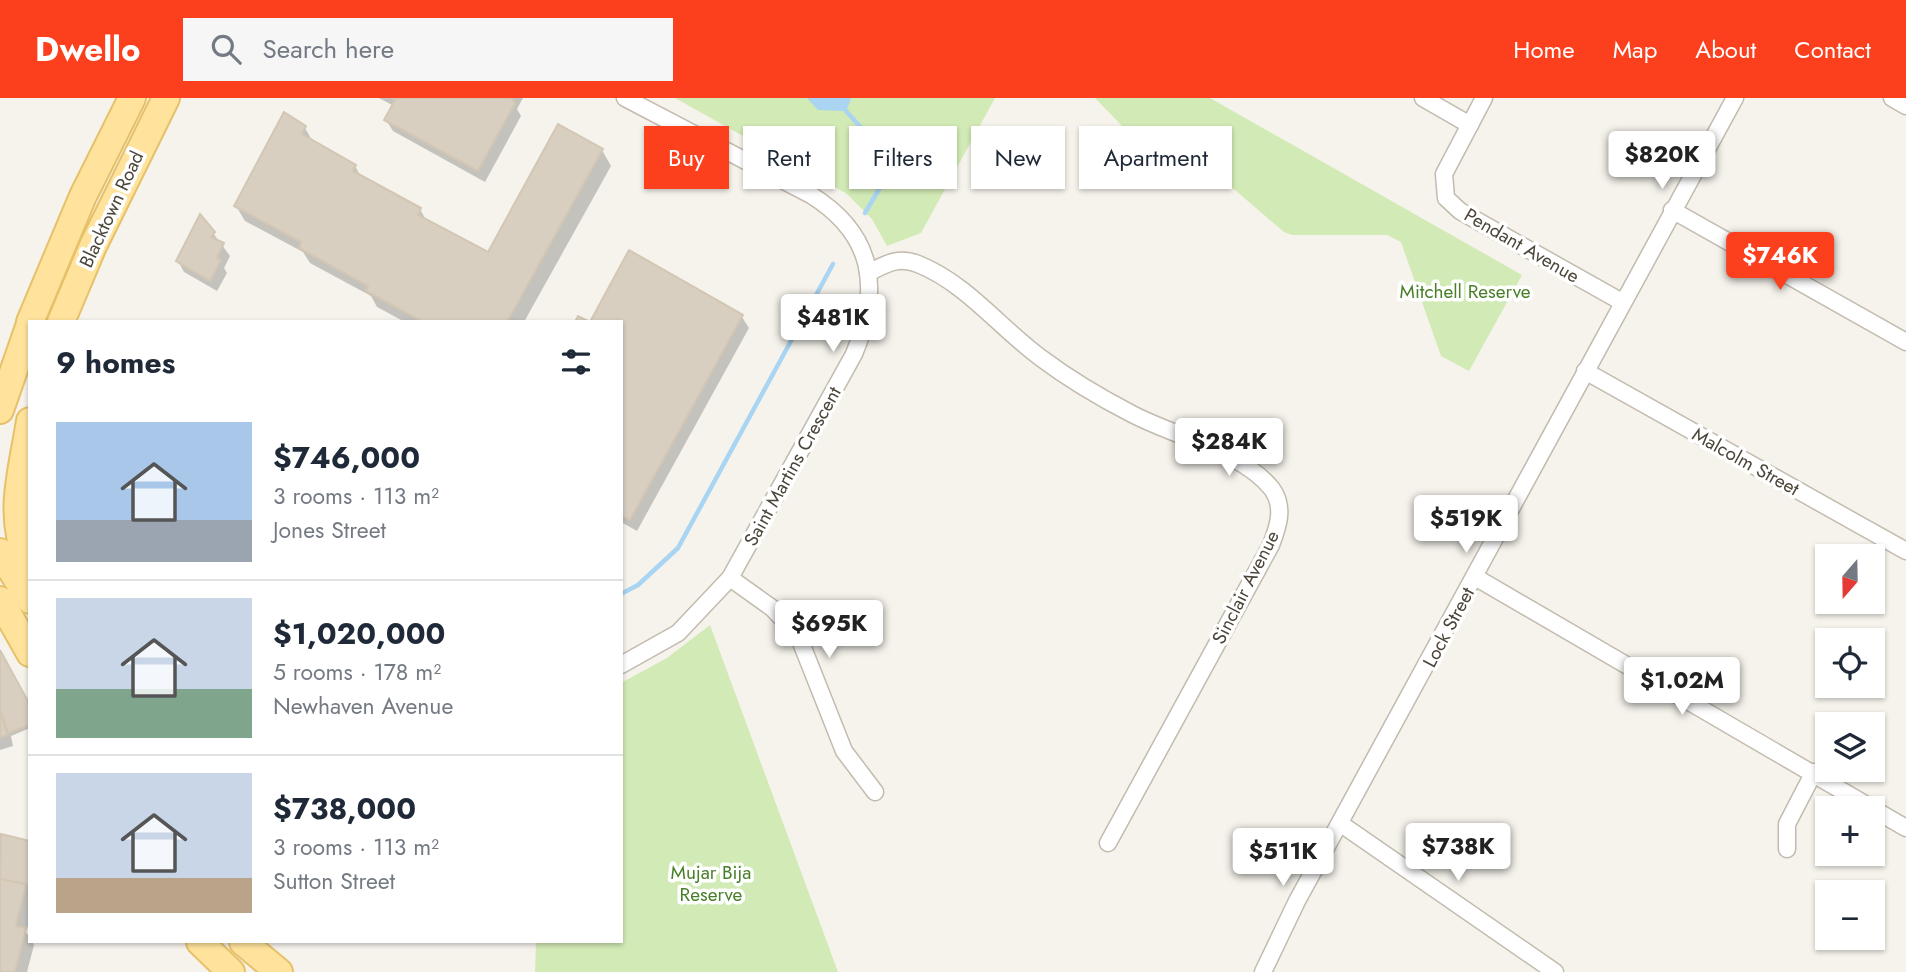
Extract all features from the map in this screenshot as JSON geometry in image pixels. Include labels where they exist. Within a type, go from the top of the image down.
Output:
[{"type":"main road","name":"Blacktown Road","points":[[31,320],[83,196],[132,98]]},
{"type":"main road","name":"Blacktown Road","points":[[62,320],[93,246],[166,98]]},
{"type":"main road","name":"Blacktown Road","points":[[0,410],[28,329]]},
{"type":"main road","points":[[0,485],[28,407]]},
{"type":"main road","points":[[28,433],[15,511],[20,542],[28,564]]},
{"type":"main road","points":[[0,552],[28,597]]},
{"type":"main road","points":[[0,600],[28,650]]},
{"type":"main road","points":[[0,623],[28,652]]},
{"type":"main road","points":[[201,943],[231,972]]},
{"type":"main road","points":[[244,943],[279,972]]},
{"type":"street","name":"Saint Martins Crescent","points":[[623,663],[678,633],[730,578],[865,331],[871,305],[868,273],[848,226],[823,203],[625,98]]},
{"type":"street","points":[[1423,98],[1470,125]]},
{"type":"street","name":"Pendant Avenue","points":[[1485,98],[1444,174],[1446,198],[1460,211],[1622,302]]},
{"type":"street","name":"Lock Street","points":[[1263,972],[1340,824],[1735,98]]},
{"type":"street","points":[[1892,98],[1906,106]]},
{"type":"street","points":[[1672,210],[1906,342]]},
{"type":"street","name":"Sinclair Avenue","points":[[868,273],[896,259],[918,264],[966,293],[1040,358],[1141,419],[1236,461],[1274,492],[1280,515],[1271,545],[1108,842]]},
{"type":"street","name":"Malcolm Street","points":[[1585,371],[1906,551]]},
{"type":"street","points":[[1475,576],[1906,828]]},
{"type":"street","points":[[730,578],[772,608],[798,635],[844,751],[875,792]]},
{"type":"street","points":[[1787,849],[1787,824],[1814,772]]},
{"type":"street","points":[[1340,824],[1555,972]]},
{"type":"green space","points":[[675,98],[995,98],[980,126],[971,126],[971,142],[957,167],[957,126],[849,126],[849,189],[945,189],[921,233],[887,246],[872,219],[847,194],[835,187],[835,126],[743,126],[743,136]]},
{"type":"green space","name":"Mitchell Reserve","points":[[1095,98],[1210,98],[1522,275],[1469,371],[1441,356],[1401,242],[1387,235],[1292,235],[1284,232],[1232,188],[1232,126],[1122,126]]},
{"type":"green space","name":"Mujar Bija Reserve","points":[[710,625],[838,972],[535,972],[536,943],[623,943],[623,682],[667,658]]},
{"type":"water","points":[[807,98],[851,99],[846,111],[818,110]]},
{"type":"building","points":[[392,98],[511,98],[515,103],[478,171],[384,120],[395,100]]},
{"type":"building","points":[[284,112],[306,126],[302,134],[356,165],[353,171],[421,208],[418,215],[488,252],[558,124],[603,149],[508,320],[419,320],[366,291],[368,286],[299,248],[301,242],[234,206]]},
{"type":"building","points":[[200,214],[215,232],[211,237],[224,243],[217,258],[221,260],[210,281],[176,261]]},
{"type":"building","points":[[629,250],[743,315],[630,520],[623,516],[623,320],[591,320]]},
{"type":"building","points":[[0,650],[28,701],[28,726],[8,733],[0,709]]},
{"type":"building","points":[[0,712],[8,735],[0,737]]},
{"type":"building","points":[[1,834],[28,841],[28,885],[0,879]]},
{"type":"building","points":[[0,879],[26,884],[16,926],[26,928],[15,972],[0,972]]},
{"type":"waterway","points":[[846,111],[883,152],[888,174],[865,213]]},
{"type":"waterway","points":[[623,593],[638,585],[678,548],[833,264]]}]
